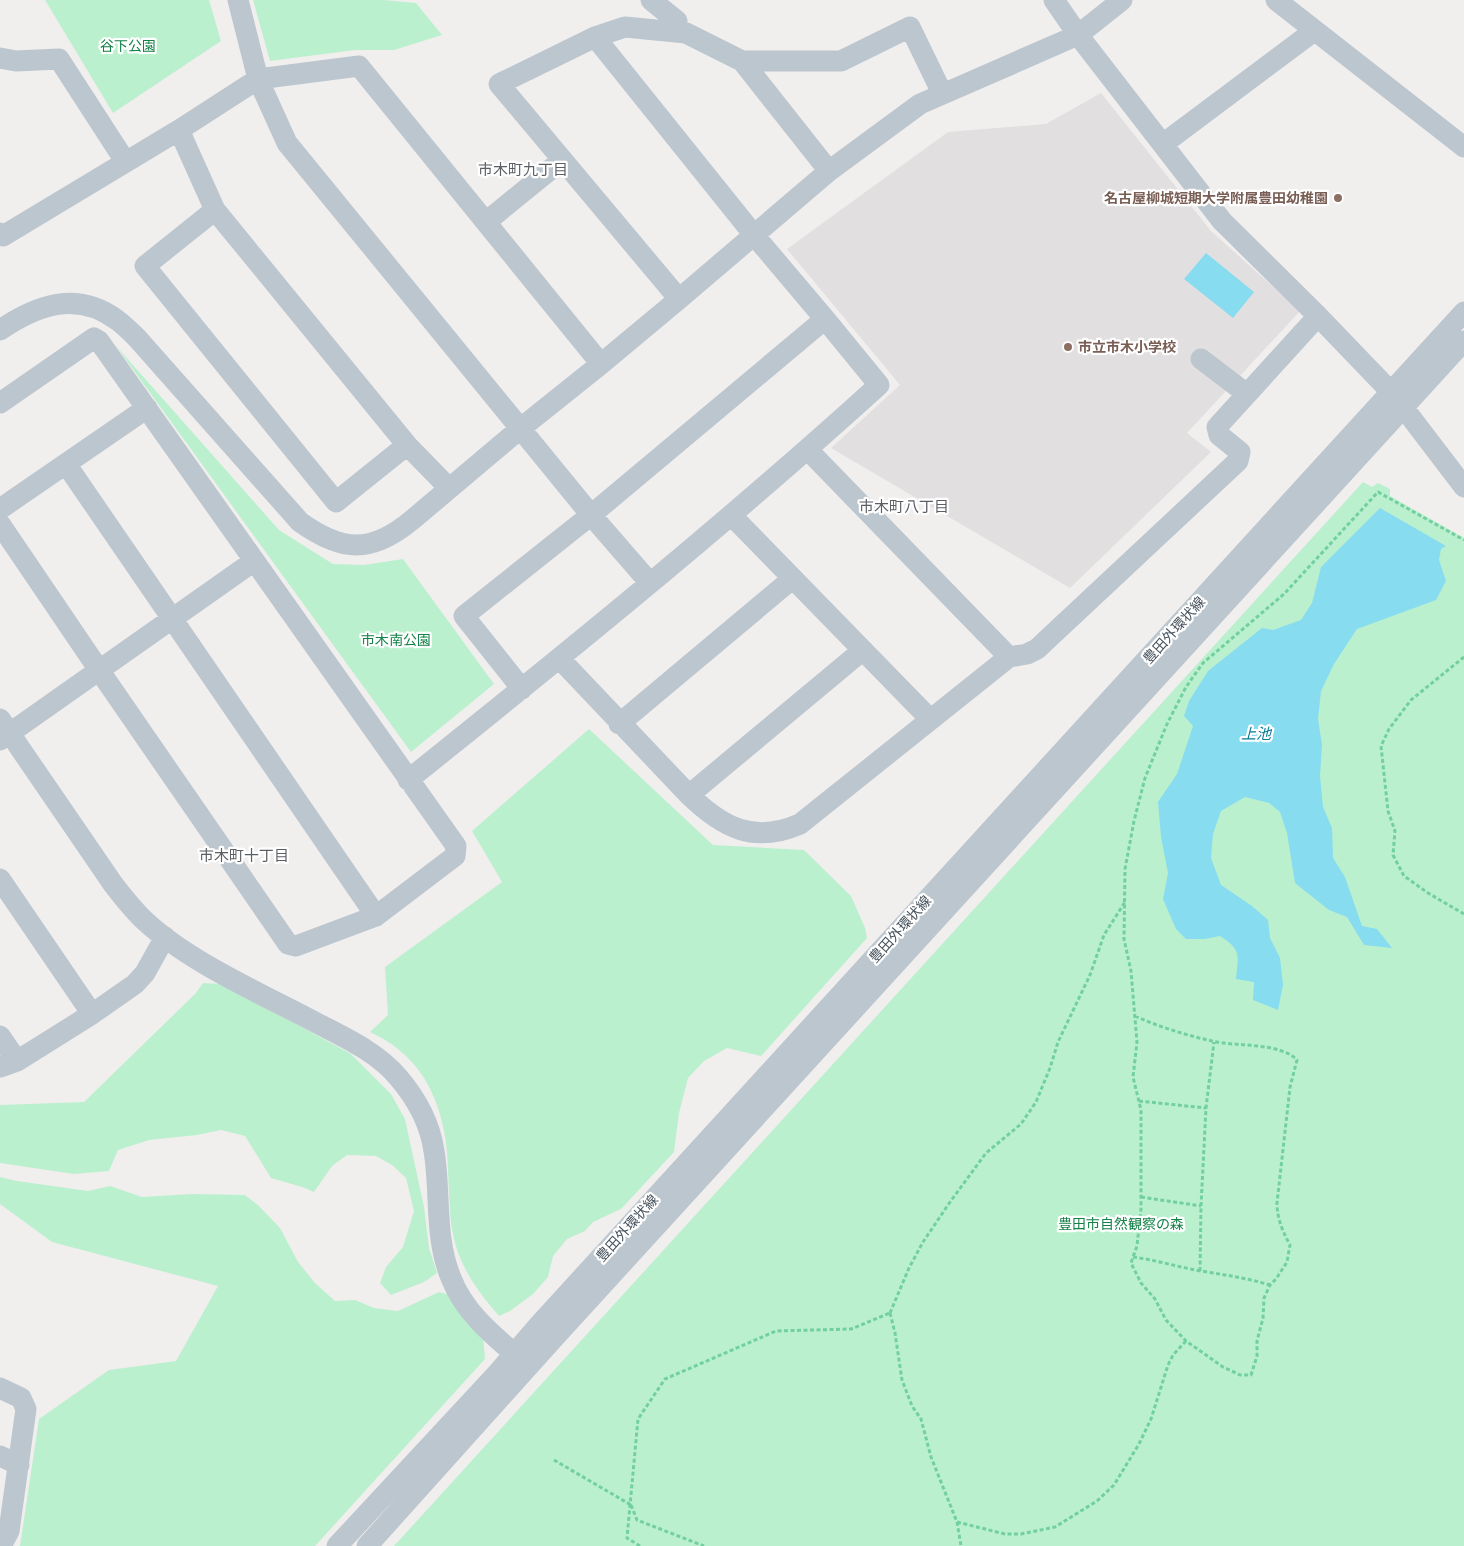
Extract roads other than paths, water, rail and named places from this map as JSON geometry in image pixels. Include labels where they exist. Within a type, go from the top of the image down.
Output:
[{"type":"street","points":[[238,0],[258,79],[287,143],[650,584]]},
{"type":"street","points":[[651,0],[676,26],[686,33],[742,61],[829,171]]},
{"type":"street","points":[[676,26],[680,0]]},
{"type":"street","points":[[1054,0],[1078,35],[1222,221],[1318,316],[1397,400],[1464,487]]},
{"type":"street","points":[[0,330],[20,316],[56,303],[84,305],[97,308],[109,314],[137,338],[300,522],[328,539],[343,544],[361,545],[382,540],[395,534],[521,428],[601,364],[829,171],[920,104],[1078,35],[1122,0]]},
{"type":"street","points":[[1276,0],[1314,31],[1460,135]]},
{"type":"street","points":[[676,26],[625,27],[594,37],[499,84],[679,299]]},
{"type":"street","points":[[742,61],[841,61],[910,27],[942,93]]},
{"type":"street","points":[[1163,144],[1314,31]]},
{"type":"street","points":[[408,780],[650,584],[808,450],[879,385],[754,235],[594,37]]},
{"type":"street","points":[[0,58],[16,60],[59,59],[125,161]]},
{"type":"street","points":[[0,233],[3,236],[258,79],[360,66],[601,364]]},
{"type":"street","points":[[178,130],[215,210],[407,445],[449,488]]},
{"type":"street","points":[[486,222],[562,160]]},
{"type":"street","points":[[215,210],[145,266],[336,502],[407,445]]},
{"type":"street","name":"豊田外環状線","points":[[367,1546],[522,1360],[1397,400],[1464,312]]},
{"type":"street","points":[[559,658],[619,724],[702,808],[718,820],[733,828],[751,833],[795,826],[807,819],[1009,657],[1027,654],[1037,648],[1238,461],[1240,452],[1218,435],[1217,427],[1318,316]]},
{"type":"street","points":[[522,689],[464,616],[592,515],[825,319]]},
{"type":"street","points":[[0,403],[94,338],[99,341],[456,846],[455,856],[376,916],[296,946],[288,944],[0,524]]},
{"type":"street","name":"豊田外環状線","points":[[1397,400],[1464,341]]},
{"type":"street","points":[[1201,360],[1247,394]]},
{"type":"street","points":[[0,509],[147,408]]},
{"type":"street","points":[[808,450],[1009,657]]},
{"type":"street","points":[[66,464],[376,916]]},
{"type":"street","points":[[732,515],[930,720]]},
{"type":"street","points":[[254,561],[99,670],[3,731],[112,884],[134,910],[165,937],[198,960],[368,1050],[397,1076],[419,1106],[431,1136],[434,1151],[439,1228],[443,1255],[451,1278],[471,1314],[486,1330],[522,1360]]},
{"type":"street","points":[[619,724],[792,579]]},
{"type":"street","points":[[689,795],[863,650]]},
{"type":"street","points":[[0,879],[92,1014]]},
{"type":"street","points":[[0,1036],[9,1064],[92,1014],[135,984],[145,973],[165,937]]},
{"type":"street","name":"豊田外環状線","points":[[337,1546],[495,1376],[522,1360]]},
{"type":"street","points":[[0,1388],[21,1398],[26,1409],[9,1460],[9,1531],[1,1546]]},
{"type":"water","points":[[1206,253],[1254,292],[1233,318],[1184,279]]},
{"type":"water","name":"上池","points":[[1380,508],[1446,546],[1441,549],[1439,560],[1446,581],[1436,600],[1357,629],[1334,664],[1321,691],[1318,719],[1322,745],[1320,776],[1323,807],[1332,828],[1333,858],[1345,877],[1362,926],[1377,929],[1392,948],[1364,945],[1347,917],[1329,910],[1295,883],[1287,833],[1280,812],[1269,803],[1245,797],[1221,811],[1213,834],[1211,858],[1221,885],[1252,906],[1268,920],[1270,938],[1280,958],[1283,985],[1278,1010],[1253,1000],[1254,982],[1236,979],[1237,954],[1232,945],[1227,941],[1220,936],[1205,939],[1186,939],[1176,929],[1163,899],[1168,873],[1161,837],[1158,802],[1177,774],[1193,726],[1184,716],[1189,701],[1208,671],[1262,628],[1273,630],[1301,620],[1312,603],[1321,567]]},
{"type":"place","name":"名古屋柳城短期大学附属豊田幼稚園","points":[[1338,198]]},
{"type":"place","name":"市立市木小学校","points":[[1068,347]]},
{"type":"district","name":"市木町九丁目","points":[[523,170]]},
{"type":"district","name":"市木町八丁目","points":[[904,507]]},
{"type":"district","name":"市木町十丁目","points":[[244,856]]},
{"type":"park label","name":"谷下公園","points":[[128,46]]},
{"type":"park label","name":"市木南公園","points":[[396,640]]},
{"type":"park label","name":"豊田市自然観察の森","points":[[1121,1224]]}]
